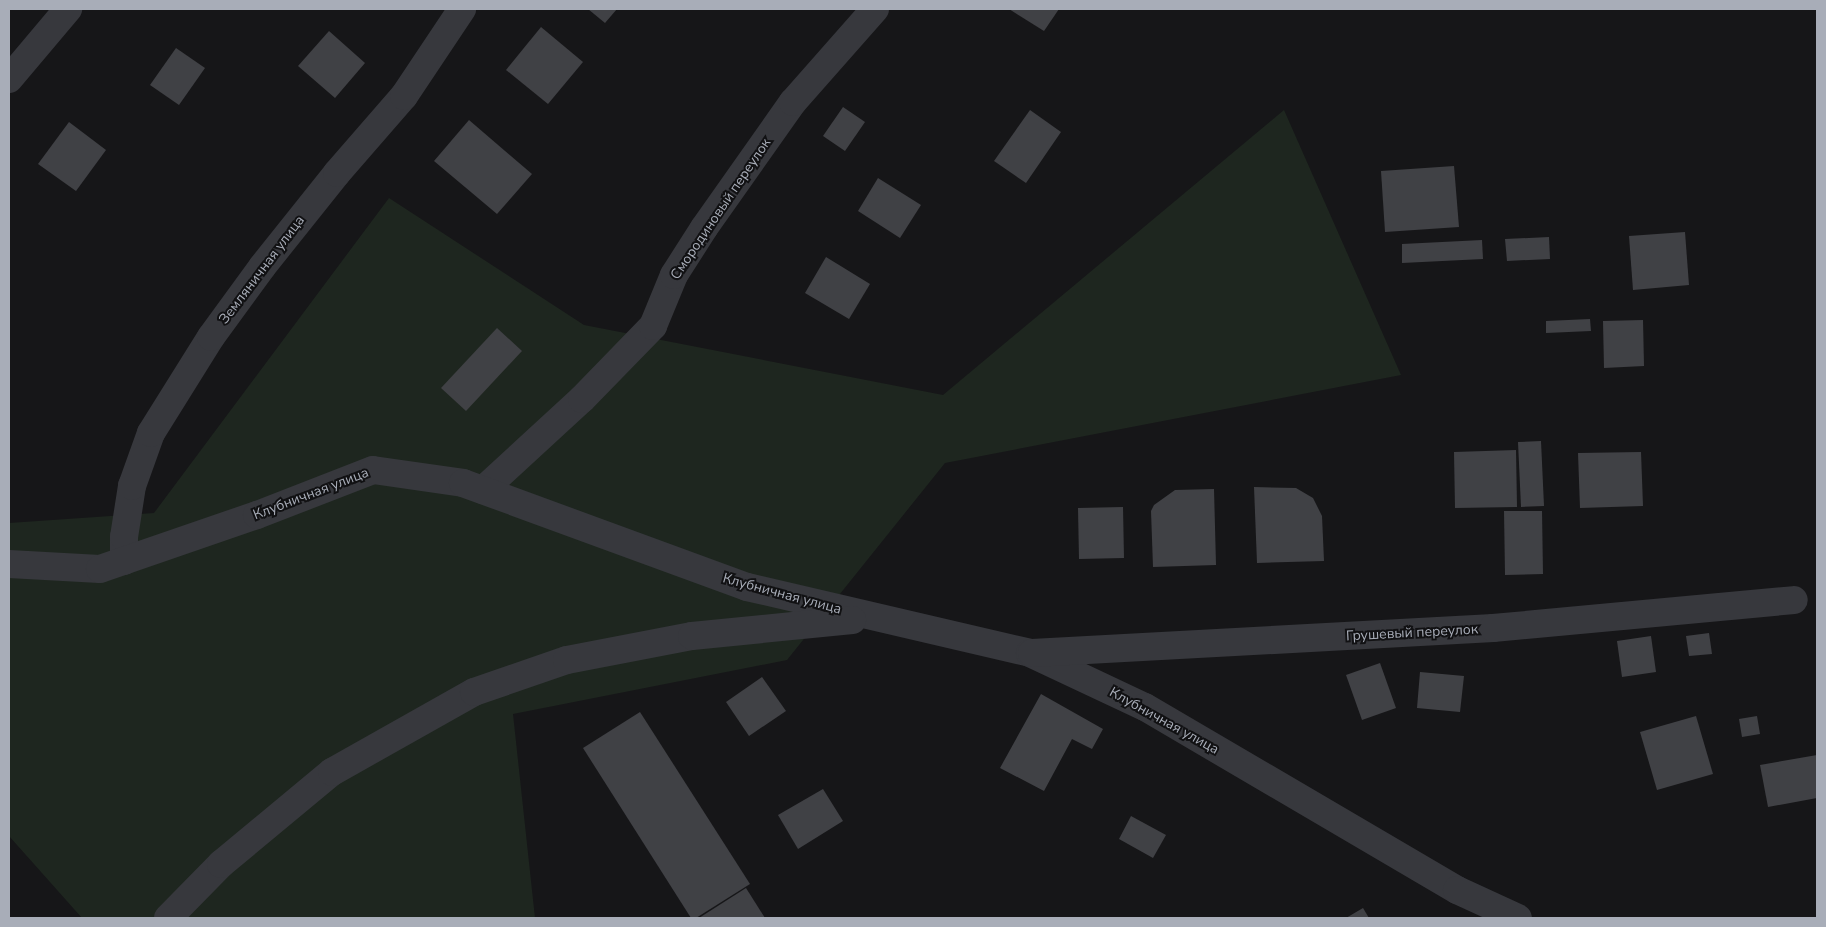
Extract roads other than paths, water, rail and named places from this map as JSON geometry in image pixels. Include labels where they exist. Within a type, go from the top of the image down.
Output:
[{"type":"street","points":[[9,80],[68,9]]},
{"type":"street","name":"Земляничная улица","points":[[124,561],[124,537],[132,486],[151,433],[211,337],[262,267],[337,173],[404,96],[462,9]]},
{"type":"street","name":"Смородиновый переулок","points":[[483,490],[582,400],[653,326],[674,276],[704,228],[793,102],[875,9]]},
{"type":"street","name":"Клубничная улица","points":[[9,564],[100,569],[373,470],[463,483],[747,587],[1030,653],[1145,707],[1457,890],[1518,918]]},
{"type":"street","name":"Грушевый переулок","points":[[1030,653],[1493,628],[1794,600]]},
{"type":"street","points":[[168,918],[221,864],[332,772],[474,692],[567,660],[692,636],[874,617]]}]
